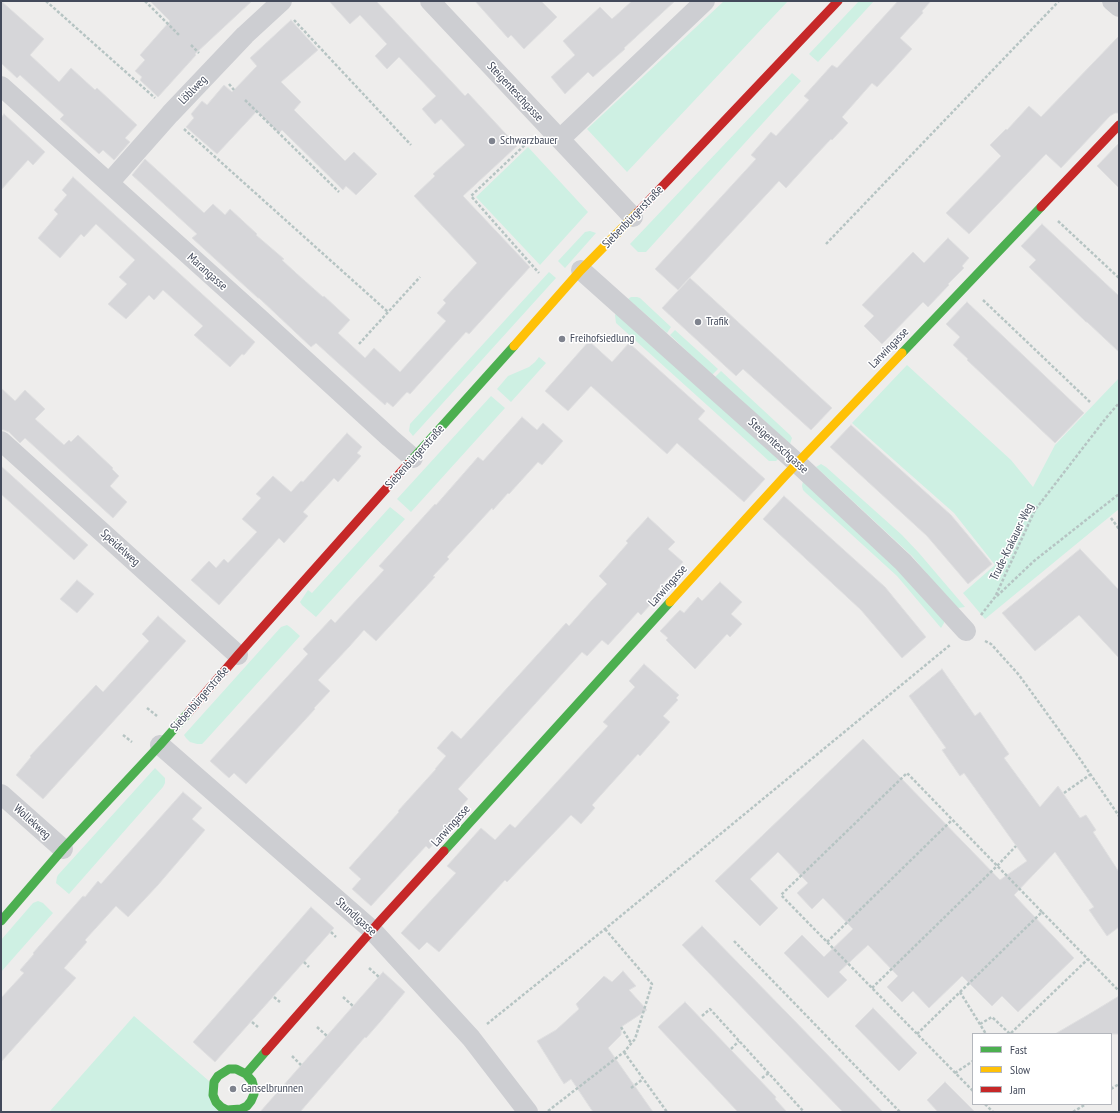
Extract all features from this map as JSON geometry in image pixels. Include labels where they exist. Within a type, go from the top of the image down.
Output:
[{"type":"street","name":"Steigenteschgasse","points":[[430,1],[633,218]]},
{"type":"street","points":[[560,139],[705,1]]},
{"type":"street","name":"Siebenbürgerstraße","points":[[1,921],[63,850],[160,745],[238,655],[540,318],[581,270],[633,218],[838,1]]},
{"type":"street","points":[[1112,1],[1119,7]]},
{"type":"street","name":"Löblweg","points":[[109,183],[170,114],[245,35],[286,8]]},
{"type":"street","name":"Marangasse","points":[[1,86],[390,438],[414,458]]},
{"type":"street","name":"Larwingasse","points":[[246,1074],[372,930],[797,462],[1119,124]]},
{"type":"street","name":"Steigenteschgasse","points":[[581,270],[797,462],[903,562],[966,632]]},
{"type":"street","name":"Speidelweg","points":[[1,441],[238,655]]},
{"type":"street","name":"Stundlgasse","points":[[160,745],[372,930],[471,1038],[528,1112]]},
{"type":"street","name":"Wollekweg","points":[[1,794],[63,850]]},
{"type":"street","points":[[230,1069],[236,1069],[246,1074],[252,1081],[254,1088],[254,1094],[247,1106],[241,1109],[228,1110],[216,1102],[213,1095],[213,1088],[214,1082],[218,1076],[230,1069]]},
{"type":"path","points":[[46,1],[160,103]]},
{"type":"path","points":[[145,1],[180,36]]},
{"type":"path","points":[[826,244],[1059,1]]},
{"type":"path","points":[[286,8],[411,145]]},
{"type":"path","points":[[246,100],[339,192]]},
{"type":"path","points":[[184,128],[388,312]]},
{"type":"path","points":[[528,142],[471,196],[540,273]]},
{"type":"path","points":[[1054,217],[1119,278]]},
{"type":"path","points":[[359,344],[420,277]]},
{"type":"path","points":[[978,296],[1090,402]]},
{"type":"path","name":"Trude-Krakauer-Weg","points":[[471,1038],[966,632],[995,597],[1035,510],[1119,403]]},
{"type":"path","points":[[995,597],[1034,561],[1119,494]]},
{"type":"path","points":[[1111,518],[1119,529]]},
{"type":"path","points":[[966,632],[991,644],[1019,675],[1091,774],[1119,816]]},
{"type":"path","points":[[972,1090],[781,894],[907,773],[1119,991]]},
{"type":"path","points":[[1064,793],[1091,774]]},
{"type":"path","points":[[827,942],[952,820]]},
{"type":"path","points":[[872,988],[1016,846]]},
{"type":"path","points":[[918,1034],[1042,912]]},
{"type":"path","points":[[546,1112],[624,1052],[636,1039],[652,984],[605,929]]},
{"type":"path","points":[[734,941],[900,1112]]},
{"type":"path","points":[[1011,1033],[1088,959]]},
{"type":"path","points":[[960,992],[985,1033]]},
{"type":"path","points":[[702,1016],[710,1009],[804,1112]]},
{"type":"path","points":[[980,1024],[992,1017],[1009,1033]]},
{"type":"path","points":[[621,1027],[631,1043]]},
{"type":"path","points":[[731,1049],[739,1041]]},
{"type":"path","points":[[624,1052],[667,1112]]},
{"type":"path","points":[[956,1073],[972,1062]]},
{"type":"path","points":[[762,1078],[769,1073]]},
{"type":"path","points":[[631,1088],[644,1079]]},
{"type":"path","points":[[1073,1112],[1084,1105]]},
{"type":"green space","points":[[724,1],[788,1],[627,172],[587,129]]},
{"type":"green space","points":[[859,1],[874,1],[818,62],[809,54]]},
{"type":"green space","points":[[792,73],[801,81],[646,252],[638,252],[630,244]]},
{"type":"green space","points":[[528,147],[588,212],[540,265],[476,197]]},
{"type":"green space","points":[[590,231],[596,233],[565,268],[558,261],[585,232]]},
{"type":"green space","points":[[549,272],[556,278],[413,436],[409,431],[410,424]]},
{"type":"green space","points":[[631,297],[640,298],[671,327],[667,333],[628,299]]},
{"type":"green space","points":[[617,312],[779,458],[776,461],[769,461],[616,323],[615,315]]},
{"type":"green space","points":[[675,330],[718,369],[712,375],[670,335]]},
{"type":"green space","points":[[539,357],[546,363],[511,402],[497,389],[508,376],[529,367]]},
{"type":"green space","points":[[907,365],[1011,460],[1033,487],[1055,445],[1119,378],[1119,509],[985,619],[963,593],[995,565],[954,513],[852,423]]},
{"type":"green space","points":[[721,371],[790,435],[792,438],[790,444],[715,377]]},
{"type":"green space","points":[[491,396],[505,408],[411,512],[397,499]]},
{"type":"green space","points":[[821,464],[902,535],[965,607],[958,608],[954,606],[912,556],[816,467]]},
{"type":"green space","points":[[803,481],[891,560],[944,620],[941,628],[897,576],[803,490]]},
{"type":"green space","points":[[390,507],[405,519],[316,617],[300,602],[308,590],[312,593]]},
{"type":"green space","points":[[287,625],[300,636],[202,744],[190,742],[184,735],[281,627]]},
{"type":"green space","points":[[155,768],[165,778],[163,787],[69,894],[56,883],[58,875]]},
{"type":"green space","points":[[38,901],[43,903],[53,913],[1,972],[1,940],[33,903]]},
{"type":"green space","points":[[134,1016],[209,1081],[222,1112],[50,1111]]},
{"type":"building","points":[[1,1],[44,39],[30,55],[59,82],[71,68],[95,90],[97,88],[137,125],[125,138],[130,142],[114,160],[103,150],[99,154],[60,119],[64,115],[20,75],[17,78],[1,63]]},
{"type":"building","points":[[150,1],[252,1],[195,54],[196,55],[158,97],[140,80],[142,77],[135,71],[145,60],[140,55],[170,21]]},
{"type":"building","points":[[329,1],[376,1],[465,96],[468,93],[517,146],[463,196],[530,267],[469,334],[466,332],[410,394],[407,392],[393,407],[387,402],[385,405],[316,343],[311,347],[192,238],[197,234],[132,175],[145,159],[204,213],[213,204],[225,215],[230,209],[257,234],[256,235],[284,259],[282,260],[296,273],[350,320],[338,333],[365,358],[374,348],[400,372],[446,321],[437,313],[446,303],[443,300],[477,263],[414,196],[435,176],[433,174],[465,145],[441,119],[435,124],[422,109],[436,96],[399,57],[387,69],[375,56],[387,44],[360,15],[350,24]]},
{"type":"building","points":[[475,1],[541,1],[557,17],[524,49],[511,35],[508,38]]},
{"type":"building","points":[[632,1],[675,1],[624,48],[625,49],[593,77],[588,72],[565,94],[551,77],[575,55],[563,41],[600,7],[612,19]]},
{"type":"building","points":[[898,1],[931,1],[922,11],[923,13],[900,38],[912,49],[877,87],[872,83],[842,117],[848,123],[832,140],[831,139],[786,188],[779,181],[678,290],[655,269],[756,159],[751,155],[771,132],[776,136],[809,100],[804,96],[832,65],[837,68]]},
{"type":"building","points":[[291,20],[318,50],[281,82],[301,102],[294,110],[345,161],[354,152],[377,174],[356,195],[346,186],[343,190],[282,130],[279,133],[257,111],[217,154],[186,127],[194,118],[191,114],[202,101],[207,105],[224,85],[232,92],[257,66],[250,58]]},
{"type":"building","points":[[1119,36],[1119,113],[1115,113],[1110,116],[1061,168],[1046,154],[969,234],[946,213],[1001,156],[990,145],[1006,129],[1007,130],[1029,106],[1041,117]]},
{"type":"building","points":[[4,114],[45,152],[33,165],[28,160],[1,190],[1,118]]},
{"type":"building","points":[[1119,143],[1119,188],[1097,166]]},
{"type":"building","points":[[73,177],[255,342],[244,355],[242,354],[230,367],[194,335],[203,326],[163,290],[154,300],[149,295],[126,319],[108,304],[127,284],[119,277],[135,260],[96,224],[84,237],[81,234],[60,258],[38,238],[58,214],[54,210],[67,195],[62,190]]},
{"type":"building","points":[[1042,224],[1119,296],[1119,352],[1029,267],[1036,260],[1021,246]]},
{"type":"building","points":[[948,238],[969,258],[962,266],[964,268],[928,307],[923,302],[882,344],[864,326],[874,316],[862,305],[913,252],[924,263]]},
{"type":"building","points":[[690,278],[832,408],[811,430],[743,369],[736,376],[662,308]]},
{"type":"building","points":[[967,302],[1084,413],[1055,443],[953,345],[960,337],[946,324]]},
{"type":"building","points":[[589,341],[612,362],[629,343],[705,411],[698,419],[765,479],[744,502],[677,443],[667,454],[591,386],[568,411],[545,391]]},
{"type":"building","points":[[1,388],[15,401],[25,390],[45,409],[35,419],[64,445],[69,440],[71,442],[78,435],[113,468],[112,469],[119,476],[110,486],[127,502],[113,518],[25,438],[20,443],[9,432],[1,430]]},
{"type":"building","points":[[522,417],[537,430],[543,423],[563,441],[542,465],[538,462],[493,510],[492,508],[447,557],[449,559],[433,576],[435,577],[376,641],[364,630],[318,680],[330,691],[246,784],[234,773],[229,778],[210,761],[308,654],[303,649],[331,619],[335,623],[384,570],[379,566],[435,504],[436,505],[478,457],[483,461]]},
{"type":"building","points":[[851,425],[951,515],[992,564],[968,584],[927,536],[830,447]]},
{"type":"building","points":[[347,433],[362,447],[357,453],[361,456],[338,482],[334,478],[303,512],[308,516],[284,543],[279,538],[219,605],[191,580],[209,561],[216,568],[224,559],[228,563],[257,532],[242,519],[261,498],[256,494],[273,476],[291,492],[301,481],[303,482]]},
{"type":"building","points":[[1,466],[88,545],[74,560],[1,494]]},
{"type":"building","points":[[784,496],[885,587],[926,637],[902,658],[861,610],[763,519]]},
{"type":"building","points":[[648,517],[675,542],[668,549],[683,562],[657,590],[661,593],[641,615],[638,612],[608,645],[602,640],[587,656],[582,652],[458,789],[468,799],[460,808],[463,811],[429,849],[426,846],[371,906],[352,889],[361,879],[349,868],[446,756],[437,748],[452,731],[461,739],[566,623],[569,626],[607,584],[599,576],[628,543],[626,541]]},
{"type":"building","points":[[1080,549],[1119,590],[1119,658],[1079,615],[1035,651],[1002,613]]},
{"type":"building","points":[[77,580],[94,594],[77,613],[60,599]]},
{"type":"building","points":[[720,582],[742,602],[731,614],[742,624],[730,637],[727,634],[695,669],[666,640],[668,638],[660,631],[680,610],[684,613],[698,597],[702,601]]},
{"type":"building","points":[[158,616],[186,641],[43,799],[16,775],[31,757],[30,756],[96,685],[103,692],[149,641],[142,634]]},
{"type":"building","points":[[644,664],[679,695],[676,698],[678,700],[663,716],[670,722],[640,756],[638,754],[592,805],[595,808],[581,824],[571,815],[507,882],[505,880],[439,952],[427,942],[419,950],[401,933],[456,873],[447,866],[481,828],[495,840],[510,824],[515,828],[608,726],[603,722],[635,687],[629,681]]},
{"type":"building","points":[[942,669],[975,716],[980,712],[1009,754],[1004,758],[1040,807],[1058,786],[1080,818],[1086,815],[1096,830],[1093,832],[1119,872],[1119,927],[1107,936],[1089,910],[1094,907],[1055,852],[1014,895],[1074,958],[1018,1012],[1002,996],[992,1006],[962,976],[929,1008],[913,991],[902,1002],[887,987],[898,976],[868,945],[839,972],[847,980],[828,998],[784,953],[802,935],[824,957],[853,929],[823,898],[812,909],[797,893],[808,883],[778,852],[750,879],[778,908],[760,926],[715,881],[863,739],[1000,880],[1027,861],[964,773],[960,776],[942,750],[946,748],[909,696]]},
{"type":"building","points":[[183,792],[202,808],[192,819],[205,830],[158,885],[128,917],[116,906],[85,940],[87,942],[64,968],[76,978],[1,1062],[1,998],[24,973],[20,970],[34,954],[33,953],[83,896],[85,897],[98,881],[101,884]]},
{"type":"building","points":[[311,907],[334,928],[215,1062],[193,1042]]},
{"type":"building","points":[[702,926],[883,1112],[843,1112],[682,945]]},
{"type":"building","points":[[623,971],[636,986],[629,990],[647,1010],[621,1027],[621,1035],[608,1048],[653,1112],[593,1112],[571,1079],[564,1084],[537,1041],[556,1030],[579,1009],[576,1004],[604,976],[612,982]]},
{"type":"building","points":[[383,972],[405,992],[366,1038],[365,1037],[300,1112],[260,1112]]},
{"type":"building","points":[[1119,996],[1119,1034],[1057,1033]]},
{"type":"building","points":[[685,1002],[776,1097],[775,1099],[787,1112],[738,1112],[658,1027]]},
{"type":"building","points":[[873,1008],[917,1053],[899,1071],[855,1026]]},
{"type":"building","points":[[945,1082],[975,1112],[938,1112],[927,1100]]},
{"type":"traffic: fast","points":[[902,353],[1041,207]]},
{"type":"traffic: fast","points":[[408,464],[514,346]]},
{"type":"traffic: fast","points":[[444,851],[670,602]]},
{"type":"traffic: fast","points":[[1,921],[63,849],[189,712]]},
{"type":"traffic: fast","points":[[246,1074],[252,1081],[254,1088],[254,1094],[251,1101],[247,1106],[241,1109],[227,1110],[221,1107],[216,1102],[213,1095],[214,1082],[218,1076],[229,1069],[236,1069],[246,1074],[266,1051]]},
{"type":"traffic: slow","points":[[514,346],[581,270],[638,212]]},
{"type":"traffic: slow","points":[[670,602],[784,477],[902,353]]},
{"type":"traffic: jam","points":[[638,212],[838,1]]},
{"type":"traffic: jam","points":[[1041,207],[1119,125]]},
{"type":"traffic: jam","points":[[189,712],[408,464]]},
{"type":"traffic: jam","points":[[266,1051],[444,851]]},
{"type":"place","name":"Schwarzbauer","points":[[492,141]]},
{"type":"place","name":"Trafik","points":[[698,322]]},
{"type":"place","name":"Freihofsiedlung","points":[[562,339]]},
{"type":"place","name":"Ganselbrunnen","points":[[233,1089]]}]
